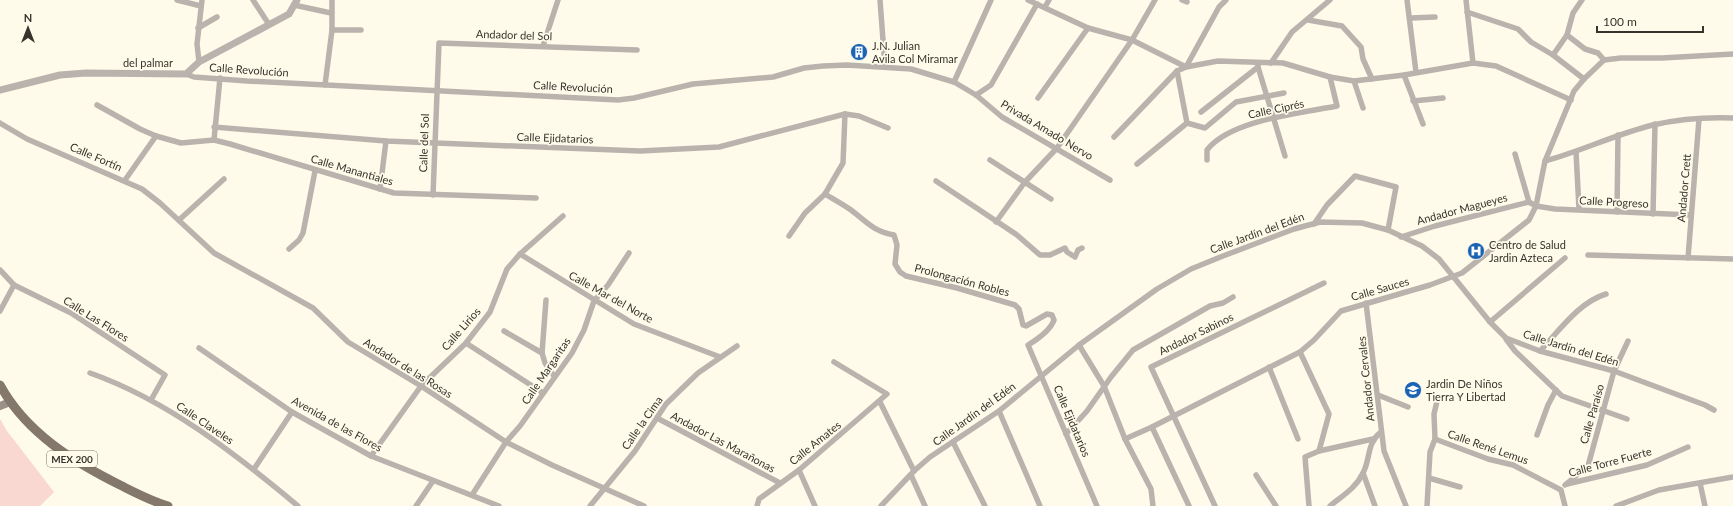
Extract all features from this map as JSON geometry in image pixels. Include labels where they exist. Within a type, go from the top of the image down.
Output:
[{"type":"main road","name":"MEX 200","points":[[0,385],[5,399],[28,423],[70,458],[95,473],[156,504],[168,506]]},
{"type":"main road","points":[[0,406],[5,399]]},
{"type":"street","points":[[177,0],[202,3],[197,44],[199,62]]},
{"type":"street","points":[[253,0],[268,23]]},
{"type":"street","points":[[326,85],[332,30],[332,0]]},
{"type":"street","points":[[543,46],[558,0]]},
{"type":"street","points":[[880,0],[885,67]]},
{"type":"street","points":[[954,82],[991,0]]},
{"type":"street","points":[[1028,0],[1088,28],[1132,40],[1186,66]]},
{"type":"street","points":[[1045,7],[1049,0]]},
{"type":"street","points":[[996,222],[1025,182],[1057,148],[1132,40],[1155,0]]},
{"type":"street","points":[[1186,66],[1219,7],[1226,0]]},
{"type":"street","points":[[1271,62],[1292,32],[1330,0]]},
{"type":"street","points":[[1407,0],[1411,18],[1416,72]]},
{"type":"street","points":[[1466,0],[1473,63]]},
{"type":"street","points":[[1553,55],[1567,35],[1573,13],[1582,0]]},
{"type":"street","points":[[296,2],[331,13]]},
{"type":"street","name":"del palmar","points":[[0,90],[60,74],[186,74],[199,62],[268,23],[279,20],[289,14],[296,2]]},
{"type":"street","points":[[976,95],[991,85],[1037,4]]},
{"type":"street","points":[[1467,12],[1518,29],[1531,42],[1553,55],[1584,79]]},
{"type":"street","points":[[198,28],[217,17]]},
{"type":"street","points":[[1411,18],[1435,17]]},
{"type":"street","points":[[1308,20],[1342,26],[1361,47],[1363,58],[1372,78]]},
{"type":"street","points":[[1038,98],[1088,28]]},
{"type":"street","points":[[332,30],[361,30]]},
{"type":"street","points":[[1567,35],[1585,49],[1598,53],[1604,60],[1621,58],[1662,58],[1733,54]]},
{"type":"street","name":"Andador del Sol","points":[[436,91],[439,43],[637,50]]},
{"type":"street","name":"Calle Sauces","points":[[1125,439],[1173,417],[1300,352],[1341,311],[1430,285],[1453,275],[1462,273],[1529,220],[1536,206],[1545,161],[1574,91],[1604,60]]},
{"type":"street","points":[[1114,137],[1177,71],[1186,66],[1218,61],[1258,65],[1271,62],[1283,63],[1354,81],[1404,75],[1473,63],[1496,66],[1571,100]]},
{"type":"street","points":[[1258,65],[1285,156]]},
{"type":"street","points":[[1201,112],[1258,65]]},
{"type":"street","name":"Calle Revolución","points":[[186,74],[194,77],[326,85],[618,100],[634,98],[692,84],[773,78],[804,68],[841,66],[911,69],[954,82]]},
{"type":"street","points":[[1177,71],[1187,123]]},
{"type":"street","points":[[1404,75],[1423,124]]},
{"type":"street","name":"Calle Ciprés","points":[[1207,160],[1207,150],[1211,145],[1248,124],[1337,106],[1330,76]]},
{"type":"street","points":[[97,105],[140,129],[156,136],[181,143],[214,140],[214,127],[220,78]]},
{"type":"street","points":[[1354,81],[1363,108]]},
{"type":"street","name":"Privada Amado Nervo","points":[[954,82],[976,95],[1002,117],[1110,180]]},
{"type":"street","name":"Calle del Sol","points":[[433,195],[436,91]]},
{"type":"street","points":[[1187,123],[1205,128],[1236,102],[1284,93]]},
{"type":"street","points":[[1413,101],[1443,98]]},
{"type":"street","points":[[789,236],[805,213],[825,194],[843,164],[845,114]]},
{"type":"street","name":"Calle Ejidatarios","points":[[214,127],[386,141],[640,151],[719,147],[845,114],[859,116],[888,128]]},
{"type":"street","points":[[1545,161],[1576,152],[1618,135],[1655,124],[1699,119],[1733,118]]},
{"type":"street","name":"Andador Crett","points":[[1688,258],[1699,119]]},
{"type":"street","name":"Calle Fortín","points":[[0,123],[27,139],[126,180],[142,189],[179,220]]},
{"type":"street","points":[[1137,164],[1187,123]]},
{"type":"street","points":[[1653,214],[1655,124]]},
{"type":"street","points":[[1617,212],[1618,135]]},
{"type":"street","points":[[126,180],[156,136]]},
{"type":"street","name":"Calle Manantiales","points":[[214,140],[394,193],[536,198]]},
{"type":"street","points":[[380,189],[386,141]]},
{"type":"street","points":[[1576,152],[1579,209]]},
{"type":"street","points":[[1515,154],[1529,202],[1536,206]]},
{"type":"street","points":[[990,160],[1052,199]]},
{"type":"street","points":[[289,249],[299,240],[303,233],[316,171]]},
{"type":"street","points":[[1314,224],[1327,205],[1355,176],[1396,187],[1388,230]]},
{"type":"street","points":[[179,220],[224,179]]},
{"type":"street","points":[[936,181],[1017,235],[1040,255],[1050,255],[1066,250],[1074,257],[1082,248]]},
{"type":"street","name":"Prolongación Robles","points":[[825,194],[851,210],[870,226],[880,232],[894,235],[897,245],[895,264],[900,272],[906,276],[957,288],[1015,305],[1019,309],[1023,325],[1026,326],[1047,314],[1052,315],[1054,320],[1052,326],[1028,345]]},
{"type":"street","name":"Andador Magueyes","points":[[1401,237],[1435,226],[1529,202]]},
{"type":"street","name":"Calle Progreso","points":[[1536,206],[1617,212],[1691,215]]},
{"type":"street","name":"Calle Lirios","points":[[371,456],[421,386],[466,343],[490,312],[507,269],[520,254],[563,216]]},
{"type":"street","name":"Andador de las Rosas","points":[[179,220],[214,253],[313,308],[348,342],[421,386],[506,442],[603,489],[644,506]]},
{"type":"street","name":"Calle Jardín del Edén","points":[[881,506],[912,473],[953,442],[999,411],[1079,345],[1157,289],[1191,269],[1294,229],[1314,224],[1344,222],[1362,223],[1388,230],[1422,246],[1439,260],[1453,275],[1490,322],[1506,338],[1540,351],[1614,371],[1705,405],[1714,410]]},
{"type":"street","name":"Calle Margaritas","points":[[472,495],[506,442],[520,426],[554,376],[572,353],[584,330],[594,301],[608,286],[629,253]]},
{"type":"street","name":"Calle Mar del Norte","points":[[520,254],[594,301],[634,324],[720,357]]},
{"type":"street","points":[[1588,254],[1733,259]]},
{"type":"street","points":[[1490,322],[1565,258]]},
{"type":"street","points":[[0,270],[14,285],[0,311]]},
{"type":"street","name":"Andador Sabinos","points":[[1215,506],[1151,367],[1324,283]]},
{"type":"street","name":"Calle Las Flores","points":[[14,285],[71,313],[165,375],[151,400]]},
{"type":"street","points":[[1540,351],[1580,309],[1598,297],[1606,294]]},
{"type":"street","name":"Andador Sabinos","points":[[1066,434],[1087,411],[1104,386],[1133,350],[1210,306],[1223,303],[1233,297]]},
{"type":"street","points":[[546,300],[542,353],[545,363],[554,376]]},
{"type":"street","name":"Andador Cervales","points":[[1366,303],[1381,432],[1373,439]]},
{"type":"street","points":[[504,331],[542,353]]},
{"type":"street","points":[[1506,338],[1515,351],[1562,396],[1627,419]]},
{"type":"street","name":"Calle Paraíso","points":[[1563,487],[1588,466],[1614,371],[1628,341]]},
{"type":"street","points":[[466,343],[543,393]]},
{"type":"street","name":"Calle Ejidatarios","points":[[1028,345],[1032,358],[1042,375],[1097,506]]},
{"type":"street","points":[[1079,345],[1104,386],[1125,439],[1151,488],[1153,506]]},
{"type":"street","name":"Calle la Cima","points":[[590,506],[636,451],[666,404],[677,392],[698,373],[737,346]]},
{"type":"street","name":"Avenida de las Flores","points":[[199,348],[292,412],[371,456],[499,506]]},
{"type":"street","points":[[1300,352],[1329,414],[1318,451]]},
{"type":"street","name":"Calle Amates","points":[[757,506],[759,499],[799,470],[880,402],[887,394],[834,362]]},
{"type":"street","points":[[1269,367],[1298,439]]},
{"type":"street","name":"Calle Claveles","points":[[90,372],[114,381],[151,400],[254,469],[298,506]]},
{"type":"street","points":[[1538,435],[1548,405],[1556,390]]},
{"type":"street","points":[[1378,396],[1408,407]]},
{"type":"street","points":[[1427,506],[1430,452],[1435,439],[1434,414],[1438,397]]},
{"type":"street","points":[[880,402],[925,506]]},
{"type":"street","points":[[999,411],[1040,506]]},
{"type":"street","points":[[254,469],[292,412]]},
{"type":"street","name":"Andador Las Marañonas","points":[[657,418],[780,483]]},
{"type":"street","points":[[1152,427],[1189,506]]},
{"type":"street","points":[[1381,432],[1384,451],[1406,506]]},
{"type":"street","points":[[1309,506],[1306,457],[1318,451],[1373,439],[1363,473],[1351,490],[1332,505]]},
{"type":"street","name":"Calle René Lemus","points":[[1435,439],[1488,459],[1513,465],[1563,487]]},
{"type":"street","points":[[953,442],[985,506]]},
{"type":"street","name":"Calle Torre Fuerte","points":[[1563,487],[1647,465],[1688,447]]},
{"type":"street","points":[[799,470],[815,506]]},
{"type":"street","points":[[1363,473],[1375,506]]},
{"type":"street","points":[[1256,476],[1276,506]]},
{"type":"street","points":[[1616,506],[1659,490],[1733,477]]},
{"type":"street","points":[[1428,478],[1460,487]]},
{"type":"street","points":[[416,506],[433,480]]},
{"type":"street","points":[[1700,483],[1705,506]]},
{"type":"street","points":[[1563,487],[1565,506]]},
{"type":"shaded area","points":[[0,419],[7,431],[54,492],[40,506],[0,506]]},
{"type":"place","name":"J.N. Julian Avila Col Miramar","points":[[859,52]]},
{"type":"place","name":"Centro de Salud Jardin Azteca","points":[[1476,251]]},
{"type":"place","name":"Jardin De Niños Tierra Y Libertad","points":[[1413,390]]}]
